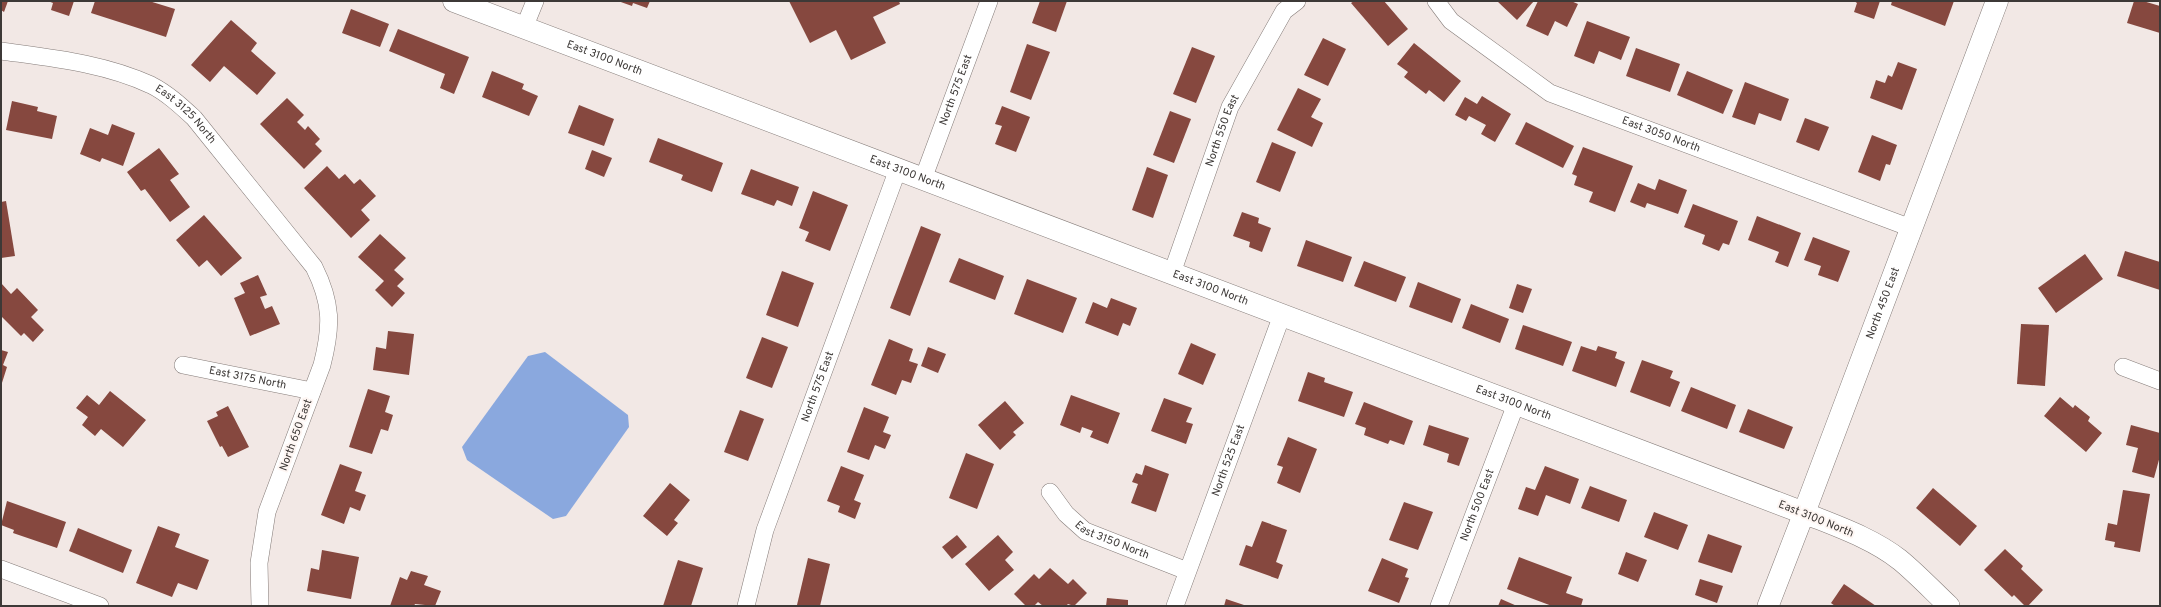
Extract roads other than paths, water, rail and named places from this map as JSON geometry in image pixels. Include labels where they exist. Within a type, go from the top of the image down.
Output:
[{"type":"main road","name":"East 3100 North","points":[[454,1],[1804,513]]},
{"type":"main road","name":"North 450 East","points":[[1804,513],[1997,1]]},
{"type":"street","points":[[524,28],[535,1]]},
{"type":"street","name":"North 575 East","points":[[922,179],[989,1]]},
{"type":"street","name":"North 550 East","points":[[1172,273],[1230,107],[1284,11],[1297,1]]},
{"type":"street","name":"East 3050 North","points":[[1436,1],[1451,21],[1550,93],[1911,228]]},
{"type":"street","name":"East 3125 North","points":[[1,51],[86,63],[151,85],[172,98],[194,118],[314,266]]},
{"type":"street","name":"North 575 East","points":[[746,606],[765,530],[898,169]]},
{"type":"street","name":"North 650 East","points":[[260,606],[259,562],[268,512],[322,365],[330,325],[329,307],[314,266]]},
{"type":"street","name":"North 525 East","points":[[1175,606],[1282,315]]},
{"type":"street","name":"East 3175 North","points":[[183,365],[312,391]]},
{"type":"street","points":[[2123,367],[2160,381]]},
{"type":"street","name":"North 500 East","points":[[1439,606],[1516,404]]},
{"type":"street","name":"East 3150 North","points":[[1050,492],[1066,514],[1085,531],[1187,571]]},
{"type":"street","name":"North 450 East","points":[[1768,606],[1804,513]]},
{"type":"street","name":"East 3100 North","points":[[1804,513],[1848,531],[1887,551],[1900,560],[1949,606]]},
{"type":"street","points":[[1,569],[94,605]]},
{"type":"water","points":[[545,352],[628,415],[629,427],[566,516],[553,519],[467,460],[462,447],[528,356]]}]
